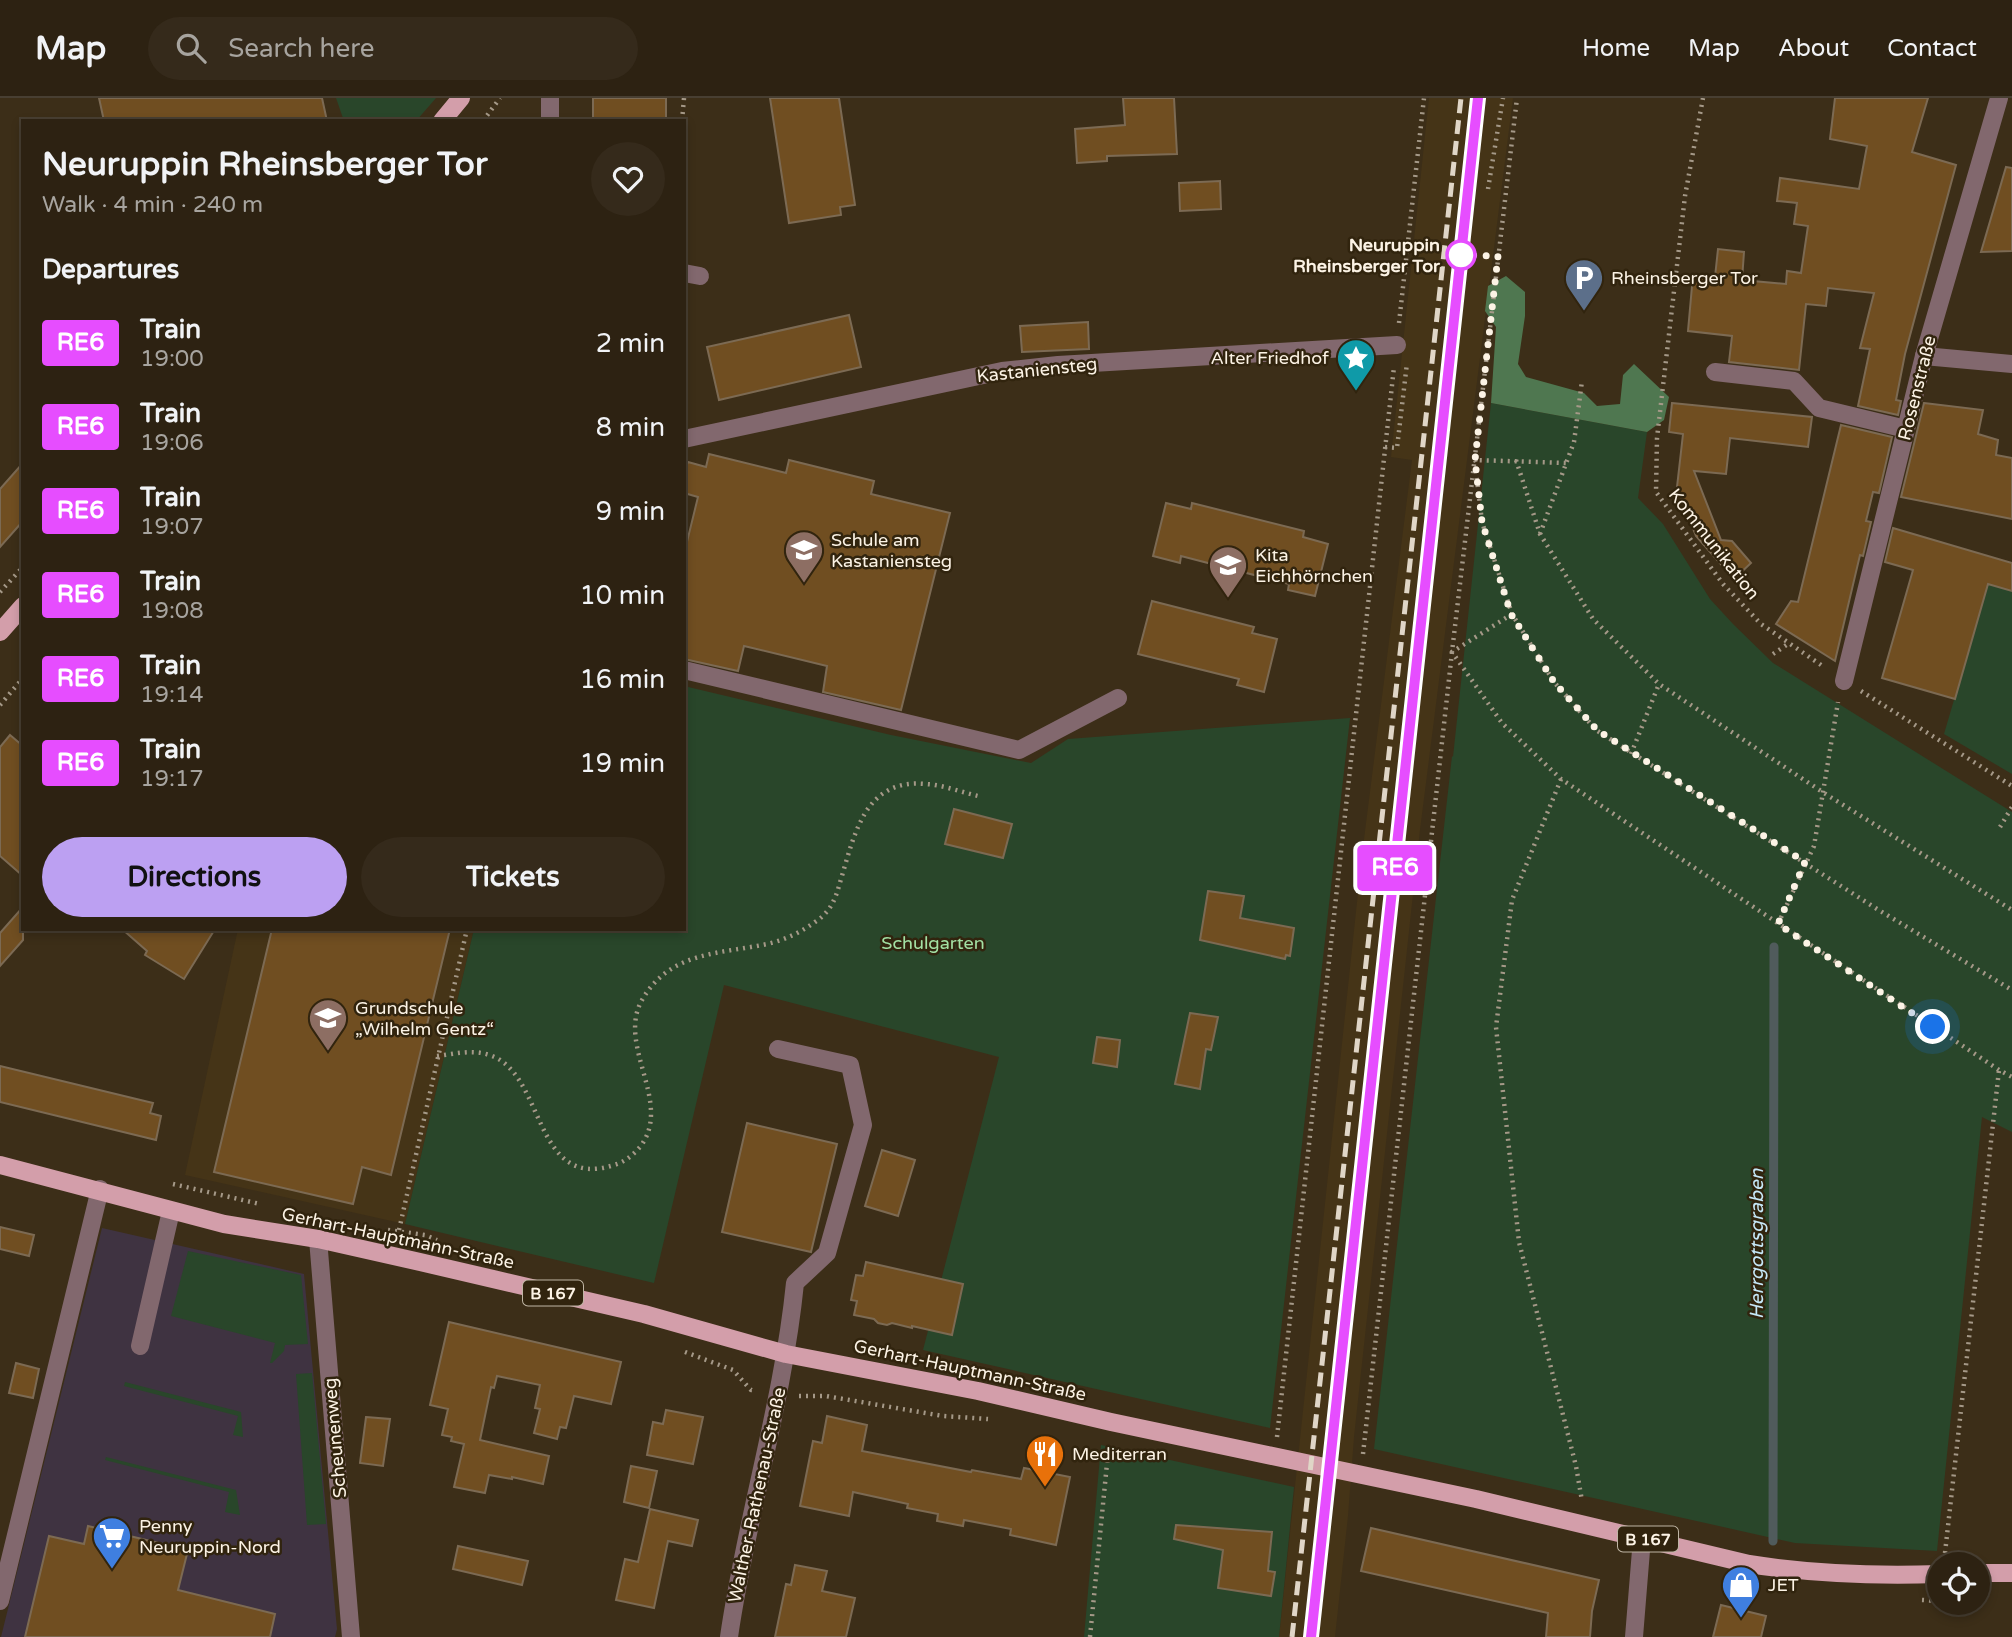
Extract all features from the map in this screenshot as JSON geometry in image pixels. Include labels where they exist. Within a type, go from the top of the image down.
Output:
[{"type":"main road","points":[[444,119],[461,98]]},
{"type":"main road","points":[[0,632],[21,608]]},
{"type":"main road","name":"Gerhart-Hauptmann-Straße","points":[[0,1165],[100,1189],[170,1211],[224,1224],[318,1239],[644,1314],[786,1354],[978,1391],[1111,1422],[1476,1499],[1749,1564],[1794,1571],[1844,1574],[1927,1567]]},
{"type":"main road","points":[[1990,1573],[2012,1573]]},
{"type":"street","points":[[550,98],[550,119]]},
{"type":"street","name":"Rosenstraße","points":[[1844,681],[1924,356],[1999,98]]},
{"type":"street","name":"Kastaniensteg","points":[[686,439],[1002,371],[1058,365],[1397,345]]},
{"type":"street","points":[[1924,356],[2012,364]]},
{"type":"street","points":[[1715,373],[1794,381],[1819,408],[1906,429]]},
{"type":"street","points":[[686,670],[1019,750],[1118,698]]},
{"type":"street","name":"Walther-Rathenau-Straße","points":[[729,1637],[737,1582],[786,1354],[794,1283],[827,1253],[863,1125],[850,1065],[778,1049]]},
{"type":"street","points":[[0,1601],[100,1189]]},
{"type":"street","points":[[140,1346],[170,1211]]},
{"type":"street","name":"Scheunenweg","points":[[318,1239],[351,1637]]},
{"type":"street","points":[[1634,1637],[1642,1538]]},
{"type":"path","points":[[484,119],[500,98]]},
{"type":"path","points":[[682,119],[684,98]]},
{"type":"path","points":[[1277,1436],[1424,98]]},
{"type":"path","points":[[1488,189],[1503,98]]},
{"type":"path","points":[[1363,1455],[1452,652],[1517,98]]},
{"type":"path","name":"Kommunikation","points":[[1703,98],[1685,196],[1657,438],[1656,492],[1723,584],[1761,624],[1788,645],[2012,786]]},
{"type":"path","points":[[1385,447],[1397,448],[1408,357],[1413,357]]},
{"type":"path","points":[[1540,534],[1574,442],[1582,381]]},
{"type":"path","points":[[1475,460],[1567,463]]},
{"type":"path","points":[[1475,460],[1482,522],[1511,614],[1554,682],[1597,730],[1631,754],[2012,990]]},
{"type":"path","points":[[1516,460],[1540,534],[1593,619],[1659,684],[1824,793],[2012,910]]},
{"type":"path","points":[[0,592],[21,569]]},
{"type":"path","points":[[1452,652],[1511,614]]},
{"type":"path","points":[[1773,654],[1788,645]]},
{"type":"path","points":[[1452,652],[1502,723],[1561,779],[2012,1077]]},
{"type":"path","points":[[0,705],[21,680]]},
{"type":"path","points":[[1778,924],[1814,846],[1837,706],[1844,681]]},
{"type":"path","points":[[1631,754],[1659,684]]},
{"type":"path","points":[[1561,779],[1512,900],[1496,1027],[1519,1242],[1576,1466],[1585,1525]]},
{"type":"path","points":[[437,1056],[474,1051],[492,1055],[513,1070],[525,1088],[553,1149],[586,1169],[602,1169],[618,1164],[634,1155],[650,1128],[649,1098],[635,1034],[635,1014],[643,997],[654,984],[683,961],[699,955],[770,943],[818,921],[830,911],[864,810],[882,794],[903,784],[927,783],[978,796]]},
{"type":"path","points":[[2000,827],[2012,807]]},
{"type":"path","points":[[399,1230],[467,931]]},
{"type":"path","points":[[1944,1552],[1999,1070]]},
{"type":"path","points":[[683,1351],[733,1370],[751,1390],[826,1396],[943,1416],[992,1420]]},
{"type":"path","points":[[1090,1637],[1111,1422]]},
{"type":"path","points":[[1109,1442],[1123,1445]]},
{"type":"shaded area","points":[[1429,98],[1513,98],[1420,830],[1335,1637],[1279,1637],[1362,855],[1412,460],[1391,457]]},
{"type":"shaded area","name":"Grundschule „Wilhelm Gentz“","points":[[238,931],[474,931],[405,1224],[185,1175]]},
{"type":"shaded area","points":[[102,1228],[304,1274],[337,1629],[335,1637],[1,1637]]},
{"type":"green space","points":[[336,98],[436,98],[418,119],[343,119]]},
{"type":"green space","points":[[1506,276],[1525,292],[1525,316],[1518,364],[1526,377],[1584,393],[1597,406],[1620,404],[1623,375],[1634,364],[1669,397],[1664,420],[1647,432],[1491,403],[1496,327],[1485,311],[1488,286]]},
{"type":"green space","points":[[1491,403],[1647,432],[1638,498],[1663,524],[1710,599],[1733,624],[1773,663],[2012,812],[2012,1132],[1982,1117],[1937,1551],[1795,1543],[1374,1449]]},
{"type":"green space","points":[[1988,584],[2012,591],[2012,774],[1944,734]]},
{"type":"green space","name":"Schulgarten","points":[[686,686],[891,735],[1031,763],[1068,739],[1350,718],[1270,1428],[923,1350],[999,1057],[724,985],[654,1283],[405,1224],[474,931],[686,931]]},
{"type":"green space","points":[[188,1251],[301,1275],[308,1344],[285,1345],[284,1351],[270,1363],[275,1343],[171,1316]]},
{"type":"green space","points":[[312,1373],[326,1524],[307,1525],[296,1374]]},
{"type":"green space","points":[[125,1382],[241,1412],[243,1437],[233,1435],[238,1416],[124,1386]]},
{"type":"green space","points":[[1101,1445],[1294,1487],[1279,1637],[1084,1637]]},
{"type":"green space","points":[[106,1457],[236,1490],[240,1515],[225,1512],[229,1492],[105,1460]]},
{"type":"building","points":[[99,98],[322,98],[327,119],[104,119]]},
{"type":"building","points":[[593,98],[666,98],[666,119],[593,119]]},
{"type":"building","points":[[770,98],[839,98],[855,205],[840,207],[841,215],[789,223]]},
{"type":"building","points":[[1123,98],[1174,98],[1177,154],[1107,156],[1107,161],[1077,163],[1075,129],[1125,125]]},
{"type":"building","points":[[1835,98],[1928,98],[1912,152],[1956,165],[1905,354],[1896,400],[1901,401],[1898,415],[1858,406],[1870,349],[1860,348],[1874,293],[1828,288],[1826,306],[1806,304],[1799,370],[1729,362],[1732,336],[1688,331],[1693,275],[1715,277],[1718,249],[1744,252],[1742,280],[1786,284],[1787,271],[1801,273],[1808,226],[1794,224],[1797,203],[1777,201],[1780,178],[1859,189],[1867,146],[1830,139]]},
{"type":"building","points":[[2006,167],[2012,168],[2012,251],[1981,252]]},
{"type":"building","points":[[1220,181],[1221,209],[1180,211],[1179,183]]},
{"type":"building","points":[[849,315],[861,367],[719,400],[707,347]]},
{"type":"building","points":[[1088,322],[1089,349],[1022,352],[1020,326]]},
{"type":"building","points":[[1672,403],[1812,417],[1808,447],[1730,438],[1726,474],[1694,471],[1721,540],[1732,541],[1751,563],[1734,579],[1696,536],[1677,487],[1683,434],[1669,432]]},
{"type":"building","points":[[1924,403],[1983,410],[1978,434],[1998,440],[1996,455],[2012,458],[2012,519],[1901,497]]},
{"type":"building","points":[[1841,425],[1892,437],[1879,493],[1873,492],[1866,521],[1871,522],[1863,556],[1860,555],[1835,661],[1776,624],[1791,601],[1798,602]]},
{"type":"building","name":"Schule am Kastaniensteg","points":[[709,454],[786,473],[789,460],[874,481],[871,494],[950,513],[901,710],[823,692],[827,666],[744,646],[738,671],[686,659],[686,546],[698,497],[686,494],[686,468],[688,462],[706,467]]},
{"type":"building","points":[[21,465],[21,523],[0,547],[0,489]]},
{"type":"building","points":[[1166,503],[1191,509],[1192,503],[1304,531],[1303,537],[1328,544],[1315,596],[1288,590],[1289,584],[1181,556],[1180,563],[1153,556]]},
{"type":"building","points":[[1893,528],[2012,563],[2012,591],[1988,584],[1955,699],[1882,678],[1913,570],[1885,562]]},
{"type":"building","points":[[1152,601],[1254,627],[1252,633],[1277,639],[1264,692],[1237,685],[1239,679],[1138,654]]},
{"type":"building","points":[[10,735],[21,744],[21,874],[0,856],[0,747]]},
{"type":"building","points":[[954,809],[1012,824],[1003,858],[945,844]]},
{"type":"building","points":[[1208,891],[1244,896],[1240,918],[1294,928],[1290,956],[1286,955],[1285,959],[1200,940]]},
{"type":"building","points":[[21,909],[23,940],[0,966],[0,933]]},
{"type":"building","points":[[124,931],[214,931],[184,979],[145,955],[147,951]]},
{"type":"building","name":"Grundschule „Wilhelm Gentz“","points":[[272,931],[450,931],[391,1175],[362,1167],[353,1204],[214,1172]]},
{"type":"building","points":[[1190,1013],[1218,1017],[1211,1050],[1206,1049],[1200,1089],[1175,1084]]},
{"type":"building","points":[[1097,1037],[1120,1040],[1117,1067],[1093,1063]]},
{"type":"building","points":[[0,1066],[153,1103],[150,1113],[161,1116],[156,1140],[0,1102]]},
{"type":"building","points":[[747,1123],[837,1144],[811,1252],[722,1232]]},
{"type":"building","points":[[882,1150],[915,1160],[898,1216],[865,1206]]},
{"type":"building","points":[[0,1227],[34,1235],[29,1256],[0,1249]]},
{"type":"building","points":[[866,1262],[963,1284],[952,1335],[912,1326],[892,1323],[887,1325],[854,1315],[857,1301],[851,1300],[856,1275],[863,1276]]},
{"type":"building","points":[[449,1322],[621,1362],[611,1404],[574,1396],[566,1428],[560,1427],[557,1439],[534,1433],[540,1409],[535,1408],[540,1385],[497,1376],[494,1388],[491,1387],[480,1440],[549,1456],[543,1484],[489,1475],[485,1493],[454,1487],[464,1444],[451,1441],[452,1437],[442,1435],[448,1409],[430,1405]]},
{"type":"building","points":[[16,1363],[39,1369],[33,1398],[9,1393]]},
{"type":"building","points":[[666,1410],[703,1417],[693,1464],[647,1455],[653,1422],[663,1424]]},
{"type":"building","points":[[827,1416],[867,1425],[862,1451],[1021,1479],[1024,1468],[1070,1477],[1056,1545],[1010,1535],[1011,1529],[964,1520],[963,1526],[937,1521],[938,1514],[907,1508],[908,1504],[853,1492],[849,1516],[800,1506],[813,1441],[822,1443]]},
{"type":"building","points":[[366,1417],[390,1419],[383,1466],[360,1463]]},
{"type":"building","points":[[631,1466],[657,1471],[649,1508],[624,1502]]},
{"type":"building","points":[[650,1509],[698,1520],[692,1546],[668,1541],[654,1608],[616,1600],[625,1559],[638,1562]]},
{"type":"building","points":[[1176,1525],[1272,1532],[1268,1571],[1275,1572],[1271,1596],[1218,1588],[1223,1550],[1174,1539]]},
{"type":"building","name":"Penny Neuruppin-Nord","points":[[88,1526],[188,1550],[178,1590],[275,1614],[270,1637],[25,1637],[49,1536],[84,1544]]},
{"type":"building","points":[[1371,1528],[1599,1580],[1590,1637],[1546,1637],[1548,1613],[1361,1571]]},
{"type":"building","points":[[458,1546],[528,1561],[522,1585],[453,1569]]},
{"type":"building","points":[[795,1565],[827,1571],[822,1591],[855,1598],[846,1637],[775,1637],[786,1584],[791,1585]]},
{"type":"building","name":"JET","points":[[1721,1605],[1766,1616],[1761,1637],[1713,1637]]},
{"type":"waterway","name":"Herrgottsgraben","points":[[1773,1541],[1774,947]]},
{"type":"railway","points":[[1292,1637],[1461,98]]},
{"type":"railway","points":[[1311,1637],[1478,98]]},
{"type":"train","name":"RE6","points":[[1311,1637],[1478,98]]},
{"type":"place","name":"Neuruppin Rheinsberger Tor","points":[[1461,255]]},
{"type":"place","name":"Rheinsberger Tor","points":[[1584,312]]},
{"type":"place","name":"Alter Friedhof","points":[[1356,392]]},
{"type":"place","name":"Schule am Kastaniensteg","points":[[804,584]]},
{"type":"place","name":"Kita Eichhörnchen","points":[[1228,599]]},
{"type":"place","name":"Grundschule „Wilhelm Gentz“","points":[[328,1052]]},
{"type":"place","name":"Mediterran","points":[[1045,1488]]},
{"type":"place","name":"Penny Neuruppin-Nord","points":[[112,1570]]},
{"type":"place","name":"JET","points":[[1741,1619]]},
{"type":"route","points":[[1461,255],[1498,256],[1475,460],[1482,522],[1511,614],[1554,682],[1597,730],[1805,862],[1778,924],[1933,1027]]}]
